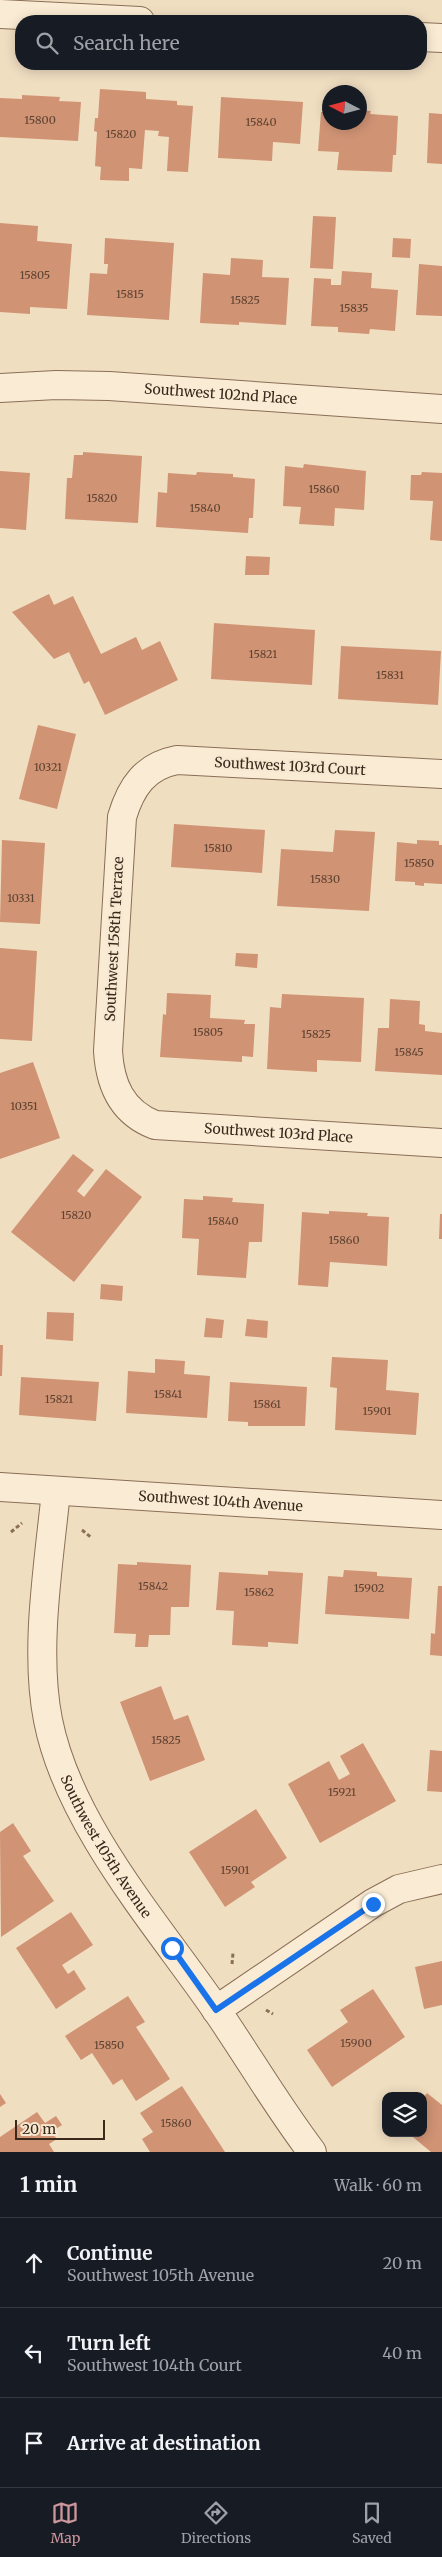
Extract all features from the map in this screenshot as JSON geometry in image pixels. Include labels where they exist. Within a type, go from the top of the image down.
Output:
[{"type":"street","points":[[0,14],[20,15]]},
{"type":"street","points":[[427,37],[442,38]]},
{"type":"street","name":"Southwest 102nd Place","points":[[0,388],[56,385],[110,386],[442,409]]},
{"type":"street","name":"Southwest 103rd Court","points":[[142,776],[158,766],[176,760],[442,774]]},
{"type":"street","name":"Southwest 158th Terrace","points":[[124,1104],[114,1085],[108,1051],[122,817],[128,800],[142,776]]},
{"type":"street","name":"Southwest 103rd Place","points":[[124,1104],[133,1114],[155,1125],[442,1142]]},
{"type":"street","name":"Southwest 104th Avenue","points":[[0,1486],[442,1515]]},
{"type":"street","name":"Southwest 105th Avenue","points":[[56,1491],[43,1655],[47,1718],[56,1755],[65,1778],[88,1823],[136,1898],[216,2010],[284,2115],[312,2152]]},
{"type":"street","points":[[216,2010],[386,1896],[414,1885],[442,1878]]},
{"type":"path","points":[[11,1532],[23,1522]]},
{"type":"path","points":[[79,1528],[92,1538]]},
{"type":"building","points":[[100,89],[146,92],[146,99],[177,101],[177,105],[193,106],[188,172],[167,171],[169,137],[158,136],[159,131],[145,130],[142,169],[129,168],[129,181],[100,180],[101,167],[95,166],[97,132],[94,131],[95,118],[98,118]]},
{"type":"building","points":[[22,95],[60,97],[59,101],[81,102],[78,141],[0,137],[0,98],[22,99]]},
{"type":"building","points":[[221,97],[303,102],[300,144],[273,142],[272,161],[218,158]]},
{"type":"building","points":[[367,111],[371,111],[370,114],[398,116],[396,155],[393,155],[392,172],[337,170],[339,152],[318,151],[321,112],[322,130],[367,130]]},
{"type":"building","points":[[429,113],[442,114],[442,164],[427,163]]},
{"type":"building","points":[[313,216],[336,217],[333,269],[310,268]]},
{"type":"building","points":[[0,223],[38,226],[37,241],[72,244],[67,309],[30,307],[30,314],[0,312]]},
{"type":"building","points":[[105,238],[174,243],[169,320],[87,315],[90,273],[107,274],[108,264],[104,264]]},
{"type":"building","points":[[393,238],[411,239],[410,258],[392,257]]},
{"type":"building","points":[[231,258],[263,260],[262,277],[289,278],[286,325],[239,322],[239,325],[200,323],[203,273],[230,275]]},
{"type":"building","points":[[419,264],[442,266],[442,316],[416,315]]},
{"type":"building","points":[[342,271],[372,273],[371,288],[398,290],[395,331],[370,329],[369,334],[338,332],[338,327],[311,326],[314,278],[331,279],[331,285],[341,285]]},
{"type":"building","points":[[83,452],[142,456],[138,523],[65,519],[67,478],[72,478],[74,455],[83,455]]},
{"type":"building","points":[[304,464],[366,471],[364,510],[335,508],[334,526],[299,524],[301,507],[283,506],[285,466],[303,468]]},
{"type":"building","points":[[0,471],[30,473],[26,530],[0,528]]},
{"type":"building","points":[[197,472],[233,474],[233,477],[255,479],[253,518],[249,518],[248,533],[156,527],[158,492],[167,493],[168,473],[196,475]]},
{"type":"building","points":[[422,472],[442,473],[442,541],[430,540],[433,501],[410,500],[411,475],[421,475]]},
{"type":"building","points":[[246,556],[270,557],[269,575],[245,575]]},
{"type":"building","points":[[49,594],[54,605],[73,596],[101,654],[136,637],[142,650],[160,641],[178,680],[105,715],[89,681],[84,684],[69,652],[54,659],[12,612]]},
{"type":"building","points":[[214,623],[315,630],[312,685],[211,679]]},
{"type":"building","points":[[341,646],[441,651],[438,705],[338,699]]},
{"type":"building","points":[[38,725],[76,734],[57,809],[19,799]]},
{"type":"building","points":[[174,824],[265,830],[262,873],[171,867]]},
{"type":"building","points":[[335,830],[375,832],[369,911],[277,906],[281,849],[333,852]]},
{"type":"building","points":[[2,840],[45,843],[40,924],[0,922]]},
{"type":"building","points":[[417,840],[439,841],[439,845],[442,845],[442,884],[424,883],[424,886],[415,885],[415,882],[395,881],[397,842],[417,844]]},
{"type":"building","points":[[0,948],[37,951],[32,1041],[0,1039]]},
{"type":"building","points":[[236,953],[258,954],[257,968],[235,966]]},
{"type":"building","points":[[167,993],[211,995],[210,1018],[245,1020],[244,1024],[255,1024],[253,1057],[242,1056],[242,1062],[160,1057],[163,1014],[166,1015]]},
{"type":"building","points":[[282,994],[364,998],[361,1062],[317,1060],[317,1072],[267,1069],[270,1007],[281,1008]]},
{"type":"building","points":[[390,999],[420,1001],[419,1024],[425,1025],[425,1031],[442,1033],[442,1075],[375,1071],[378,1028],[389,1028]]},
{"type":"building","points":[[33,1062],[60,1138],[0,1159],[0,1073]]},
{"type":"building","points":[[73,1154],[94,1170],[77,1191],[84,1197],[106,1169],[142,1197],[74,1282],[11,1232]]},
{"type":"building","points":[[203,1196],[233,1198],[232,1202],[264,1204],[262,1242],[249,1242],[246,1278],[197,1275],[199,1239],[182,1238],[184,1199],[203,1200]]},
{"type":"building","points":[[329,1211],[368,1213],[367,1216],[389,1217],[387,1266],[330,1262],[328,1287],[298,1285],[302,1212],[329,1214]]},
{"type":"building","points":[[440,1214],[442,1214],[442,1239],[439,1239]]},
{"type":"building","points":[[101,1284],[123,1286],[122,1301],[100,1299]]},
{"type":"building","points":[[47,1312],[74,1313],[73,1341],[46,1339]]},
{"type":"building","points":[[206,1318],[224,1320],[222,1338],[204,1337]]},
{"type":"building","points":[[247,1319],[268,1321],[267,1338],[245,1336]]},
{"type":"building","points":[[0,1345],[3,1345],[2,1376],[0,1376]]},
{"type":"building","points":[[332,1357],[388,1360],[386,1390],[419,1393],[416,1435],[335,1430],[337,1388],[330,1387]]},
{"type":"building","points":[[155,1359],[185,1361],[184,1374],[210,1376],[207,1418],[126,1413],[128,1371],[155,1373]]},
{"type":"building","points":[[21,1377],[99,1382],[96,1421],[19,1415]]},
{"type":"building","points":[[230,1382],[307,1387],[305,1426],[248,1426],[248,1422],[228,1421]]},
{"type":"building","points":[[137,1562],[191,1565],[189,1607],[171,1607],[170,1635],[149,1635],[148,1647],[135,1647],[136,1634],[114,1633],[118,1564],[137,1565]]},
{"type":"building","points":[[344,1570],[377,1572],[377,1576],[412,1578],[409,1619],[325,1614],[328,1576],[343,1577]]},
{"type":"building","points":[[268,1571],[303,1573],[298,1644],[268,1642],[268,1647],[232,1645],[234,1611],[216,1610],[219,1572],[268,1575]]},
{"type":"building","points":[[438,1586],[442,1586],[442,1656],[430,1655],[431,1633],[435,1634]]},
{"type":"building","points":[[161,1686],[174,1720],[188,1715],[205,1760],[150,1781],[120,1702]]},
{"type":"building","points":[[363,1743],[396,1801],[320,1843],[288,1784],[329,1761],[339,1780],[350,1774],[340,1756]]},
{"type":"building","points":[[430,1750],[442,1751],[442,1792],[427,1791]]},
{"type":"building","points":[[256,1809],[287,1858],[251,1882],[255,1887],[225,1907],[189,1852]]},
{"type":"building","points":[[13,1823],[31,1851],[23,1856],[54,1901],[1,1937],[0,1832]]},
{"type":"building","points":[[71,1912],[93,1945],[62,1965],[68,1974],[74,1970],[86,1989],[56,2009],[16,1948]]},
{"type":"building","points":[[442,1961],[442,2005],[424,2009],[415,1967]]},
{"type":"building","points":[[373,1989],[405,2037],[332,2087],[307,2050],[348,2022],[340,2010]]},
{"type":"building","points":[[128,1996],[145,2022],[136,2027],[170,2079],[136,2101],[122,2079],[113,2085],[92,2053],[81,2060],[65,2036]]},
{"type":"building","points":[[182,2086],[225,2152],[150,2152],[142,2139],[153,2132],[140,2113]]},
{"type":"building","points":[[427,2093],[442,2105],[442,2152],[431,2152],[413,2137],[427,2137]]},
{"type":"building","points":[[0,2094],[6,2103],[0,2107]]},
{"type":"building","points":[[37,2112],[45,2123],[56,2116],[62,2125],[51,2132],[57,2139],[49,2144],[54,2152],[0,2152],[0,2137]]},
{"type":"route","points":[[172,1948],[216,2010],[373,1904]]}]
